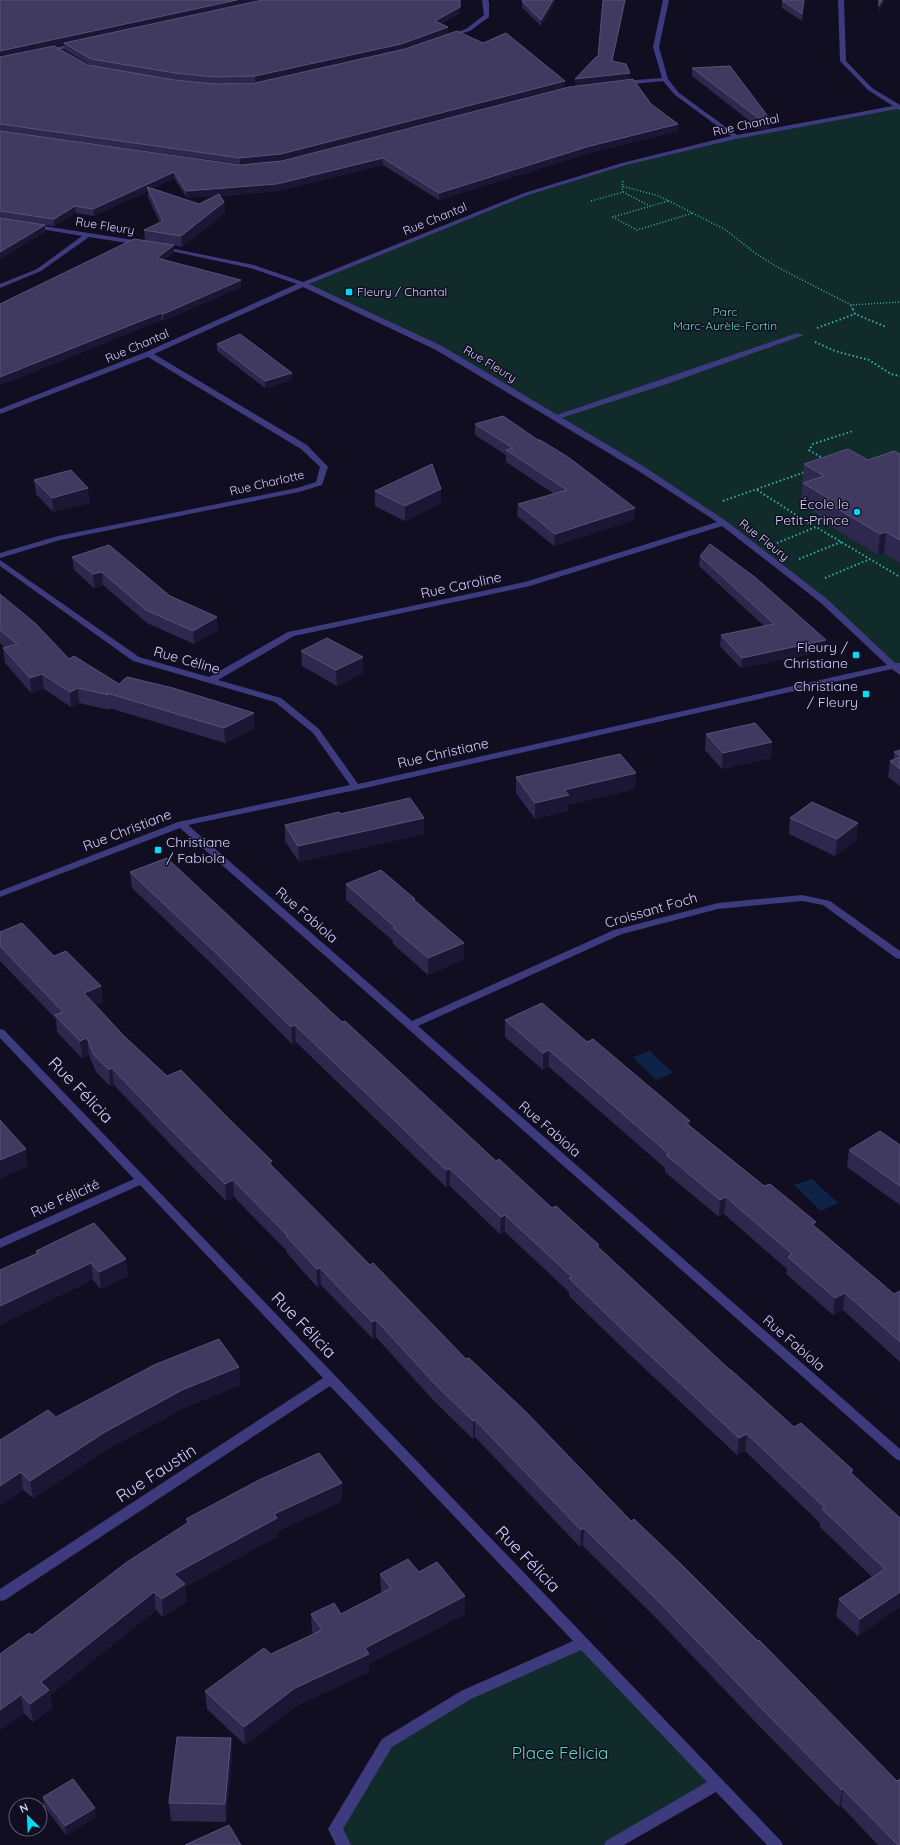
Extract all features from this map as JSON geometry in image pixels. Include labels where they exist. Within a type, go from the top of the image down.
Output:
[{"type":"street","points":[[439,40],[468,30],[486,16],[485,0]]},
{"type":"street","points":[[666,0],[656,48],[665,79],[676,94],[736,137]]},
{"type":"street","points":[[840,0],[843,61],[870,89],[898,107]]},
{"type":"street","points":[[42,52],[87,42]]},
{"type":"street","points":[[56,48],[62,52]]},
{"type":"street","points":[[618,83],[665,79]]},
{"type":"street","name":"Rue Chantal","points":[[0,412],[24,404],[149,354],[303,284],[526,194],[624,164],[736,137],[898,107]]},
{"type":"street","name":"Rue Fleury","points":[[22,224],[147,244]]},
{"type":"street","points":[[0,286],[39,270],[87,235]]},
{"type":"street","name":"Rue Fleury","points":[[154,246],[252,266],[303,284],[439,348],[640,468],[723,523],[824,602],[898,668]]},
{"type":"street","points":[[555,417],[664,382],[800,335]]},
{"type":"street","name":"Rue Charlotte","points":[[0,556],[58,538],[299,490],[319,483],[324,467],[304,447],[149,354]]},
{"type":"street","name":"Rue Caroline","points":[[211,680],[291,634],[527,584],[723,523]]},
{"type":"street","name":"Rue Céline","points":[[0,562],[136,659],[278,700],[316,731],[356,787]]},
{"type":"street","name":"Rue Christiane","points":[[0,894],[181,824],[898,668]]},
{"type":"street","name":"Rue Fabiola","points":[[181,824],[900,1456]]},
{"type":"street","name":"Croissant Foch","points":[[410,1026],[618,932],[718,906],[802,898],[826,903],[900,956]]},
{"type":"street","name":"Rue Félicia","points":[[0,1032],[776,1845]]},
{"type":"street","name":"Rue Félicité","points":[[0,1244],[142,1180]]},
{"type":"street","name":"Rue Faustin","points":[[0,1596],[331,1379]]},
{"type":"street","points":[[344,1845],[335,1829],[387,1743],[466,1694],[583,1643]]},
{"type":"street","points":[[611,1845],[718,1784]]},
{"type":"path","points":[[623,192],[622,186],[624,164]]},
{"type":"path","points":[[622,186],[668,200],[726,230],[755,253],[779,268],[851,306],[900,302]]},
{"type":"path","points":[[591,201],[623,192],[650,206]]},
{"type":"path","points":[[668,200],[613,217],[638,230],[693,213]]},
{"type":"path","points":[[851,306],[855,314],[886,327]]},
{"type":"path","points":[[800,335],[855,314]]},
{"type":"path","points":[[800,335],[836,351],[869,360],[891,374],[900,376]]},
{"type":"path","points":[[826,460],[809,450],[813,444],[853,431]]},
{"type":"path","points":[[700,509],[808,471]]},
{"type":"path","points":[[756,490],[900,576]]},
{"type":"path","points":[[758,550],[816,527]]},
{"type":"path","points":[[779,566],[842,542]]},
{"type":"path","points":[[804,586],[871,559]]},
{"type":"green space","name":"Parc Marc-Aurèle-Fortin","points":[[900,108],[900,664],[893,666],[824,601],[723,523],[439,348],[303,284],[526,194],[624,164],[736,137]]},
{"type":"green space","name":"Place Felicia","points":[[583,1643],[717,1784],[611,1845],[344,1845],[335,1829],[387,1743],[466,1695]]},
{"type":"water","points":[[650,1051],[673,1073],[656,1080],[633,1057]]},
{"type":"water","points":[[812,1179],[838,1203],[821,1211],[794,1185]]},
{"type":"building","points":[[0,0],[237,0],[0,51]]},
{"type":"building","points":[[263,0],[460,0],[460,7],[435,21],[448,27],[401,44],[255,76],[215,77],[175,73],[91,59],[64,43]]},
{"type":"building","points":[[553,0],[541,20],[522,1]]},
{"type":"building","points":[[603,0],[625,0],[612,61],[626,64],[630,73],[575,79],[596,57],[598,57]]},
{"type":"building","points":[[804,0],[802,14],[783,1]]},
{"type":"building","points":[[457,31],[483,43],[506,33],[565,81],[281,154],[240,158],[0,124],[0,57],[54,46],[88,65],[174,80],[215,84],[255,83],[405,49]]},
{"type":"building","points":[[730,66],[770,119],[761,120],[692,68]]},
{"type":"building","points":[[633,79],[651,104],[678,124],[590,146],[439,193],[383,158],[277,184],[186,191],[174,172],[93,209],[75,206],[54,219],[0,211],[0,131],[240,165],[282,161],[569,87]]},
{"type":"building","points":[[147,187],[199,204],[219,194],[224,202],[181,236],[144,230],[163,221]]},
{"type":"building","points":[[0,218],[45,225],[0,252]]},
{"type":"building","points":[[134,239],[174,245],[157,258],[241,280],[163,314],[161,313],[0,377],[0,304]]},
{"type":"building","points":[[240,334],[292,373],[265,381],[217,344]]},
{"type":"building","points":[[503,416],[538,440],[568,457],[635,508],[555,534],[518,504],[567,490],[506,450],[513,448],[475,424]]},
{"type":"building","name":"École le Petit-Prince","points":[[848,449],[868,460],[894,451],[900,454],[900,540],[886,532],[880,534],[823,500],[828,498],[803,483],[824,476],[804,464]]},
{"type":"building","points":[[432,464],[441,489],[405,506],[375,491]]},
{"type":"building","points":[[71,470],[88,488],[52,498],[34,480]]},
{"type":"building","points":[[710,544],[756,578],[826,640],[742,658],[721,635],[774,624],[700,556]]},
{"type":"building","points":[[109,545],[170,596],[217,617],[193,631],[146,610],[102,572],[93,574],[72,557]]},
{"type":"building","points":[[0,594],[36,624],[69,659],[74,656],[119,684],[127,677],[173,688],[254,713],[224,728],[107,693],[108,695],[78,688],[70,692],[42,674],[30,678],[3,648],[17,644],[0,630]]},
{"type":"building","points":[[327,638],[363,657],[336,670],[301,651]]},
{"type":"building","points":[[755,723],[772,742],[723,753],[706,734]]},
{"type":"building","points":[[900,750],[900,756],[894,752]]},
{"type":"building","points":[[620,754],[636,773],[564,790],[569,795],[535,803],[516,777]]},
{"type":"building","points":[[900,757],[900,769],[890,761]]},
{"type":"building","points":[[410,798],[424,818],[298,846],[285,825],[339,812],[340,814]]},
{"type":"building","points":[[812,802],[858,823],[837,839],[790,818]]},
{"type":"building","points":[[167,858],[342,1022],[345,1021],[496,1161],[499,1159],[552,1208],[556,1206],[599,1245],[597,1246],[730,1370],[794,1427],[801,1423],[853,1470],[850,1472],[900,1518],[900,1592],[860,1619],[839,1599],[885,1569],[822,1509],[825,1508],[747,1434],[739,1438],[569,1278],[572,1277],[505,1215],[501,1217],[450,1169],[446,1170],[295,1025],[291,1027],[214,951],[130,872]]},
{"type":"building","points":[[381,870],[464,943],[428,958],[346,884]]},
{"type":"building","points":[[22,923],[54,956],[66,951],[101,986],[84,993],[124,1036],[167,1076],[181,1070],[272,1161],[269,1163],[370,1265],[373,1263],[466,1359],[469,1358],[526,1412],[631,1521],[634,1519],[758,1641],[759,1640],[897,1781],[900,1779],[900,1845],[898,1845],[843,1789],[842,1790],[657,1600],[584,1528],[581,1530],[475,1420],[473,1421],[434,1383],[376,1320],[372,1322],[320,1268],[317,1269],[286,1236],[287,1235],[233,1180],[225,1184],[112,1068],[109,1070],[94,1055],[87,1038],[80,1041],[74,1035],[55,1015],[63,1012],[0,946],[0,932]]},
{"type":"building","points":[[542,1003],[587,1042],[593,1039],[690,1121],[686,1123],[764,1186],[770,1184],[816,1222],[812,1224],[894,1294],[900,1291],[900,1342],[845,1293],[835,1298],[788,1257],[792,1254],[726,1197],[720,1200],[666,1155],[669,1154],[549,1050],[543,1053],[505,1020]]},
{"type":"building","points":[[0,1120],[26,1149],[0,1160]]},
{"type":"building","points":[[880,1131],[900,1145],[900,1186],[849,1150]]},
{"type":"building","points":[[94,1223],[126,1259],[99,1272],[91,1263],[0,1306],[0,1270],[38,1253],[36,1251]]},
{"type":"building","points":[[219,1339],[239,1367],[182,1390],[105,1432],[30,1481],[21,1472],[0,1486],[0,1440],[48,1410],[56,1417],[154,1365]]},
{"type":"building","points":[[319,1453],[342,1483],[274,1514],[277,1518],[174,1574],[185,1584],[162,1599],[154,1592],[41,1682],[49,1690],[30,1704],[21,1695],[0,1710],[0,1654],[29,1633],[32,1635],[127,1562],[189,1522],[186,1519],[259,1480]]},
{"type":"building","points":[[408,1559],[419,1572],[437,1562],[465,1596],[365,1648],[369,1654],[295,1688],[244,1727],[205,1691],[264,1648],[271,1654],[322,1630],[311,1614],[334,1603],[341,1614],[391,1588],[380,1574]]},
{"type":"building","points":[[177,1737],[231,1738],[225,1804],[169,1803]]},
{"type":"building","points":[[73,1779],[95,1808],[65,1826],[48,1804],[48,1797],[43,1797]]},
{"type":"building","points":[[229,1825],[241,1845],[185,1845]]},
{"type":"place","name":"Fleury / Chantal","points":[[349,292]]},
{"type":"place","name":"École le Petit-Prince","points":[[857,512]]},
{"type":"place","name":"Fleury / Christiane","points":[[856,655]]},
{"type":"place","name":"Christiane / Fleury","points":[[866,694]]},
{"type":"place","name":"Christiane / Fabiola","points":[[158,850]]}]
